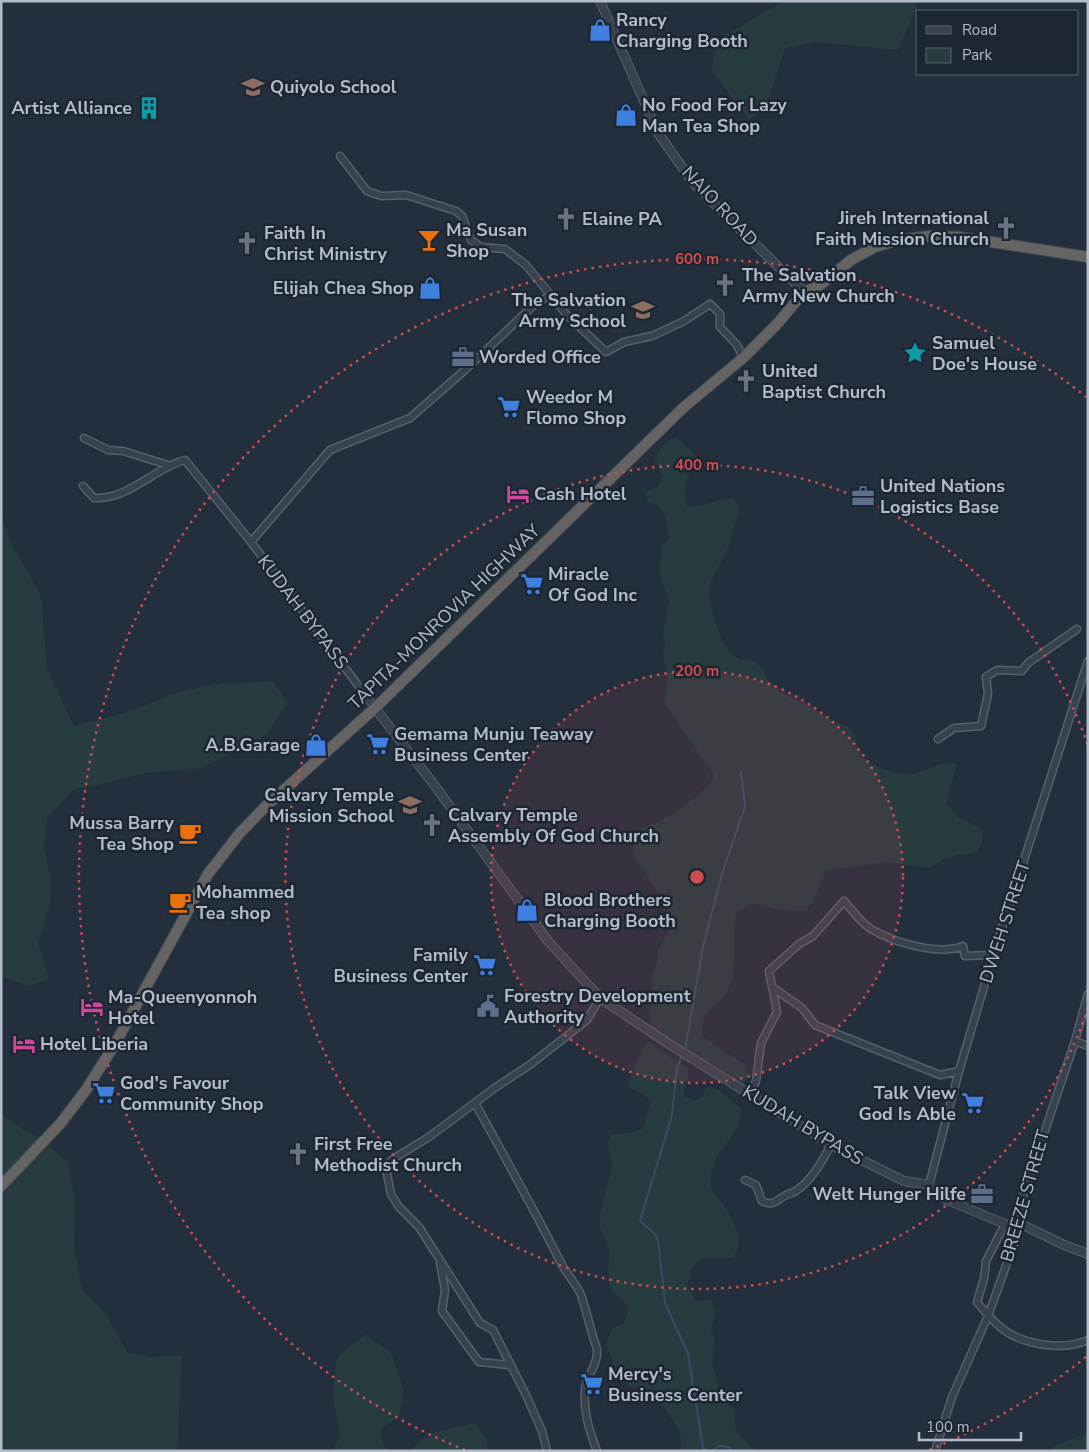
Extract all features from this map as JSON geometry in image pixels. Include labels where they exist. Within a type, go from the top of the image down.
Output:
[{"type":"highway","name":"TAPITA-MONROVIA HIGHWAY","points":[[1,1186],[60,1124],[86,1090],[115,1044],[191,902],[208,874],[239,834],[266,806],[375,708],[684,407],[743,358],[778,323],[804,292],[820,286],[852,260],[875,247],[898,240],[930,236],[959,237],[1088,257]]},
{"type":"street","name":"NAIO ROAD","points":[[600,1],[658,133],[694,184],[804,292]]},
{"type":"street","points":[[340,156],[367,191],[381,196],[406,196],[456,210],[462,216],[470,240],[481,247],[505,249],[526,264],[550,295],[606,352],[624,342],[652,336],[684,321],[710,304],[720,314],[720,327],[736,345],[743,358]]},
{"type":"street","points":[[251,542],[330,450],[410,418],[465,370],[534,305],[550,295]]},
{"type":"street","points":[[84,438],[108,450],[123,451],[168,465]]},
{"type":"street","name":"KUDAH BYPASS","points":[[168,465],[185,460],[251,542],[435,786],[548,941],[600,998],[682,1052],[750,1092],[831,1145],[904,1181],[929,1185],[937,1195],[1005,1224],[1021,1224],[1064,1245],[1088,1254]]},
{"type":"street","points":[[83,486],[94,498],[115,496],[156,475],[168,465]]},
{"type":"street","points":[[938,739],[954,728],[981,726],[988,694],[986,677],[997,670],[1022,671],[1028,663],[1077,629]]},
{"type":"street","name":"DWEH STREET","points":[[929,1185],[959,1071],[994,955],[1088,661]]},
{"type":"street","points":[[750,1092],[756,1081],[761,1043],[777,1012],[769,971],[799,944],[813,936],[844,901],[869,928],[883,935],[936,949],[952,951],[963,946],[965,956],[994,955]]},
{"type":"street","points":[[772,987],[802,1008],[815,1026],[940,1075],[959,1071]]},
{"type":"street","name":"BREEZE STREET","points":[[935,1451],[952,1398],[988,1316],[1021,1224],[1022,1199],[1075,1041],[1088,994]]},
{"type":"street","points":[[547,1451],[542,1431],[493,1330],[480,1323],[419,1227],[399,1207],[391,1194],[387,1174],[388,1164],[531,1064],[587,1020],[600,998]]},
{"type":"street","points":[[1075,1041],[1088,1046]]},
{"type":"street","points":[[475,1103],[536,1213],[564,1270],[572,1278],[589,1319],[590,1333],[597,1347],[597,1358],[586,1386],[584,1411],[597,1451]]},
{"type":"street","points":[[745,1180],[758,1188],[762,1201],[768,1204],[778,1202],[785,1195],[796,1191],[807,1180],[831,1145]]},
{"type":"street","points":[[1005,1224],[986,1262],[977,1302],[988,1316],[1006,1331],[1032,1341],[1062,1346],[1078,1344],[1088,1340]]},
{"type":"street","points":[[439,1260],[446,1290],[442,1311],[447,1320],[479,1362],[509,1365]]},
{"type":"green space","points":[[784,1],[919,1],[898,50],[815,42],[785,48],[767,105],[749,120],[712,71],[715,41]]},
{"type":"green space","points":[[676,438],[696,456],[699,462],[691,471],[685,488],[687,506],[699,506],[722,499],[734,499],[739,511],[728,548],[711,581],[709,593],[712,612],[722,640],[731,654],[741,660],[751,659],[761,667],[768,680],[779,691],[827,718],[848,727],[855,734],[857,747],[863,760],[900,774],[918,773],[940,764],[957,764],[946,803],[959,818],[982,829],[982,844],[977,852],[948,857],[929,868],[886,862],[825,871],[814,901],[805,911],[782,910],[751,903],[736,914],[734,964],[731,983],[723,999],[705,1016],[702,1028],[703,1037],[744,1064],[749,1075],[743,1084],[734,1083],[652,1031],[649,1016],[653,973],[658,960],[657,950],[673,921],[657,891],[634,856],[632,837],[643,828],[662,820],[683,807],[705,788],[714,776],[664,702],[668,682],[663,656],[665,641],[663,633],[669,601],[659,572],[662,547],[669,538],[663,512],[649,502],[645,493],[658,486],[663,476],[655,459],[658,452],[666,443]]},
{"type":"green space","points":[[1,514],[10,542],[41,595],[47,669],[74,726],[131,711],[175,693],[221,683],[273,682],[288,702],[265,736],[201,768],[145,773],[74,789],[48,816],[44,850],[51,877],[50,905],[38,943],[49,979],[29,986],[1,977]]},
{"type":"green space","points":[[648,1042],[689,1069],[684,1089],[685,1097],[697,1100],[703,1096],[709,1086],[720,1091],[741,1109],[735,1130],[719,1154],[711,1173],[711,1188],[728,1212],[738,1235],[737,1250],[733,1258],[701,1258],[692,1268],[687,1286],[696,1301],[711,1300],[715,1313],[711,1330],[714,1337],[712,1363],[722,1398],[734,1411],[736,1432],[757,1451],[677,1451],[681,1446],[680,1431],[660,1402],[652,1395],[627,1385],[615,1367],[606,1344],[612,1329],[624,1323],[629,1307],[611,1289],[608,1276],[609,1249],[600,1227],[600,1214],[612,1166],[607,1143],[612,1134],[632,1133],[643,1128],[651,1102],[646,1096],[627,1084],[644,1046]]},
{"type":"green space","points":[[1,1113],[25,1131],[38,1137],[68,1162],[75,1202],[74,1246],[82,1289],[103,1310],[128,1353],[152,1357],[182,1355],[177,1451],[1,1451]]},
{"type":"green space","points":[[366,1334],[391,1353],[404,1392],[399,1416],[380,1430],[384,1447],[398,1451],[332,1451],[341,1436],[334,1396],[337,1357]]},
{"type":"green space","points":[[474,1423],[488,1439],[487,1451],[409,1451],[431,1433]]},
{"type":"green space","points":[[1088,1433],[1088,1451],[1051,1451],[1054,1446]]},
{"type":"waterway","points":[[685,1050],[703,946],[723,871],[745,807],[741,771]]},
{"type":"waterway","points":[[683,1054],[677,1067],[672,1115],[640,1221],[655,1234],[658,1240],[665,1303],[688,1354],[703,1448],[709,1451]]},
{"type":"waterway","points":[[712,1451],[719,1446],[729,1447],[731,1451]]},
{"type":"place","name":"Rancy Charging Booth","points":[[600,30]]},
{"type":"place","name":"Quiyolo School","points":[[253,87]]},
{"type":"place","name":"Artist Alliance","points":[[149,108]]},
{"type":"place","name":"No Food For Lazy Man Tea Shop","points":[[626,115]]},
{"type":"place","name":"Elaine PA","points":[[566,219]]},
{"type":"place","name":"Jireh International Faith Mission Church","points":[[1006,228]]},
{"type":"place","name":"Ma Susan Shop","points":[[429,240]]},
{"type":"place","name":"Faith In Christ Ministry","points":[[247,243]]},
{"type":"place","name":"The Salvation Army New Church","points":[[725,285]]},
{"type":"place","name":"Elijah Chea Shop","points":[[430,288]]},
{"type":"place","name":"The Salvation Army School","points":[[643,310]]},
{"type":"place","name":"Samuel Doe's House","points":[[915,353]]},
{"type":"place","name":"Worded Office","points":[[463,357]]},
{"type":"place","name":"United Baptist Church","points":[[746,381]]},
{"type":"place","name":"Weedor M Flomo Shop","points":[[509,407]]},
{"type":"place","name":"Cash Hotel","points":[[518,494]]},
{"type":"place","name":"United Nations Logistics Base","points":[[863,496]]},
{"type":"place","name":"Miracle Of God Inc","points":[[532,584]]},
{"type":"place","name":"Gemama Munju Teaway Business Center","points":[[378,744]]},
{"type":"place","name":"A.B.Garage","points":[[316,745]]},
{"type":"place","name":"Calvary Temple Mission School","points":[[410,805]]},
{"type":"place","name":"Calvary Temple Assembly Of God Church","points":[[432,825]]},
{"type":"place","name":"Mussa Barry Tea Shop","points":[[190,833]]},
{"type":"place","name":"Mohammed Tea shop","points":[[180,902]]},
{"type":"place","name":"Blood Brothers Charging Booth","points":[[527,910]]},
{"type":"place","name":"Family Business Center","points":[[485,965]]},
{"type":"place","name":"Forestry Development Authority","points":[[488,1006]]},
{"type":"place","name":"Ma-Queenyonnoh Hotel","points":[[92,1007]]},
{"type":"place","name":"Hotel Liberia","points":[[24,1044]]},
{"type":"place","name":"God's Favour Community Shop","points":[[104,1093]]},
{"type":"place","name":"Talk View God Is Able","points":[[973,1103]]},
{"type":"place","name":"First Free Methodist Church","points":[[298,1154]]},
{"type":"place","name":"Welt Hunger Hilfe","points":[[982,1194]]},
{"type":"place","name":"Mercy's Business Center","points":[[592,1384]]}]
